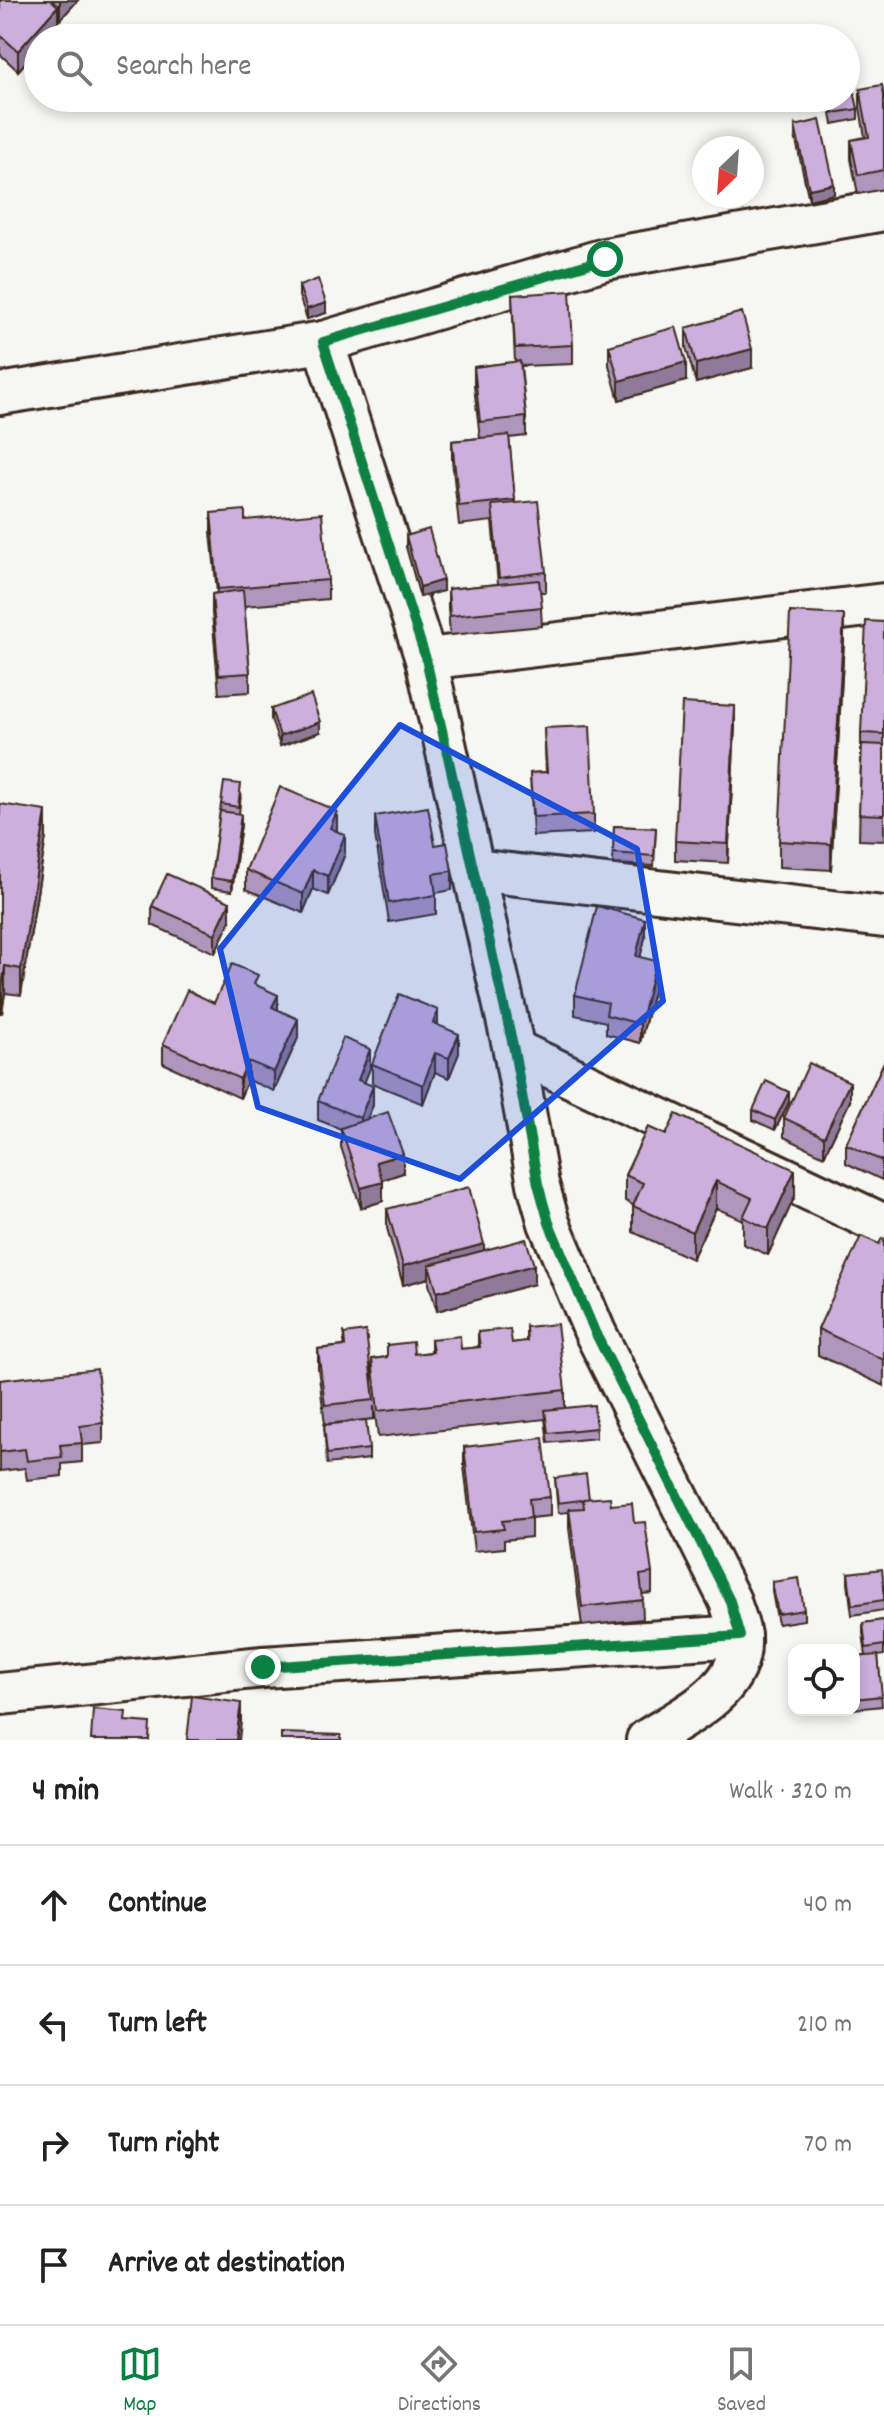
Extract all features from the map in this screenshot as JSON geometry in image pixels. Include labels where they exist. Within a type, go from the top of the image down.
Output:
[{"type":"street","points":[[0,394],[323,342],[605,259],[884,210]]},
{"type":"street","points":[[323,342],[426,659],[475,870],[514,1050],[538,1184],[549,1223],[595,1332],[730,1601],[740,1636],[739,1660],[718,1693],[647,1740]]},
{"type":"street","points":[[426,659],[884,604]]},
{"type":"street","points":[[475,870],[884,917]]},
{"type":"street","points":[[514,1050],[884,1225]]},
{"type":"street","points":[[0,1694],[263,1667],[740,1636]]},
{"type":"highlighted area","points":[[400,725],[637,849],[663,1001],[460,1179],[258,1107],[220,949]]},
{"type":"building","points":[[0,0],[51,0],[58,6],[42,24],[24,24],[24,44],[18,51],[0,35]]},
{"type":"building","points":[[882,85],[884,170],[858,175],[851,140],[869,137],[860,89]]},
{"type":"building","points":[[820,120],[834,184],[809,189],[795,126]]},
{"type":"building","points":[[318,279],[326,303],[307,309],[299,286]]},
{"type":"building","points":[[570,291],[573,345],[515,348],[512,295]]},
{"type":"building","points":[[742,312],[752,349],[696,364],[686,328]]},
{"type":"building","points":[[676,327],[686,362],[619,381],[609,346]]},
{"type":"building","points":[[520,361],[526,417],[480,422],[474,367]]},
{"type":"building","points":[[509,435],[515,500],[459,506],[452,441]]},
{"type":"building","points":[[538,501],[546,572],[499,578],[492,505]]},
{"type":"building","points":[[245,510],[245,520],[322,513],[328,580],[218,589],[211,513]]},
{"type":"building","points":[[429,529],[443,580],[420,587],[406,536]]},
{"type":"building","points":[[539,580],[542,607],[450,616],[448,589]]},
{"type":"building","points":[[243,590],[250,673],[219,675],[212,594]]},
{"type":"building","points":[[790,612],[844,615],[831,844],[779,841]]},
{"type":"building","points":[[866,621],[884,622],[884,734],[861,733]]},
{"type":"building","points":[[311,695],[320,722],[280,736],[271,709]]},
{"type":"building","points":[[682,703],[735,706],[728,844],[675,841]]},
{"type":"building","points":[[590,726],[594,814],[533,817],[530,773],[547,772],[544,728]]},
{"type":"building","points":[[862,744],[884,745],[884,815],[859,814]]},
{"type":"building","points":[[224,782],[241,784],[238,807],[221,804]]},
{"type":"building","points":[[280,787],[337,811],[330,828],[345,835],[328,876],[313,870],[303,894],[246,870]]},
{"type":"building","points":[[0,804],[46,811],[21,969],[5,966],[2,986],[0,986]]},
{"type":"building","points":[[428,807],[435,845],[447,843],[452,871],[433,874],[436,895],[389,903],[375,816]]},
{"type":"building","points":[[220,811],[241,814],[232,881],[211,878]]},
{"type":"building","points":[[614,826],[656,828],[654,856],[613,853]]},
{"type":"building","points":[[167,874],[230,902],[215,934],[152,906]]},
{"type":"building","points":[[597,906],[645,919],[636,956],[656,961],[640,1024],[606,1015],[608,1003],[575,995]]},
{"type":"building","points":[[232,964],[258,975],[254,984],[278,995],[272,1007],[298,1019],[274,1072],[248,1061],[240,1079],[163,1044],[187,990],[214,1003]]},
{"type":"building","points":[[399,994],[438,1010],[433,1023],[459,1034],[449,1058],[435,1053],[423,1085],[372,1064]]},
{"type":"building","points":[[343,1038],[370,1049],[358,1080],[373,1086],[360,1118],[318,1101]]},
{"type":"building","points":[[884,1062],[884,1157],[882,1161],[846,1144]]},
{"type":"building","points":[[809,1063],[850,1082],[824,1137],[784,1118]]},
{"type":"building","points":[[766,1081],[789,1092],[775,1120],[753,1110]]},
{"type":"building","points":[[388,1112],[403,1154],[376,1162],[383,1182],[361,1188],[341,1128]]},
{"type":"building","points":[[676,1114],[795,1170],[768,1229],[743,1217],[752,1198],[716,1181],[692,1232],[633,1206],[643,1183],[625,1175],[648,1127],[666,1135]]},
{"type":"building","points":[[469,1187],[484,1244],[403,1266],[387,1209]]},
{"type":"building","points":[[861,1236],[879,1244],[884,1239],[884,1360],[818,1329]]},
{"type":"building","points":[[526,1239],[534,1265],[437,1292],[429,1265]]},
{"type":"building","points":[[557,1324],[565,1390],[378,1411],[372,1359],[387,1357],[387,1345],[413,1342],[414,1354],[433,1352],[431,1339],[460,1336],[461,1349],[480,1347],[478,1332],[510,1329],[512,1343],[527,1341],[526,1327]]},
{"type":"building","points":[[366,1331],[374,1400],[325,1405],[318,1349],[345,1346],[344,1334]]},
{"type":"building","points":[[97,1369],[103,1423],[80,1426],[82,1443],[60,1445],[62,1457],[27,1461],[25,1449],[0,1452],[0,1380]]},
{"type":"building","points":[[594,1405],[596,1428],[548,1433],[545,1410]]},
{"type":"building","points":[[366,1420],[369,1449],[327,1454],[324,1425]]},
{"type":"building","points":[[543,1438],[550,1497],[529,1499],[531,1518],[502,1521],[504,1529],[474,1532],[464,1447]]},
{"type":"building","points":[[586,1474],[589,1499],[558,1503],[555,1478]]},
{"type":"building","points":[[610,1497],[611,1505],[632,1503],[634,1523],[645,1522],[652,1573],[640,1575],[643,1600],[582,1607],[569,1509],[584,1508],[583,1499]]},
{"type":"building","points":[[882,1569],[884,1600],[852,1605],[848,1573]]},
{"type":"building","points":[[799,1578],[804,1610],[778,1614],[772,1582]]},
{"type":"building","points":[[884,1620],[884,1645],[866,1648],[863,1623]]},
{"type":"building","points":[[878,1655],[882,1696],[860,1698],[860,1656]]},
{"type":"building","points":[[192,1696],[241,1703],[236,1740],[187,1740]]},
{"type":"building","points":[[93,1709],[126,1712],[125,1721],[150,1723],[149,1740],[91,1740]]},
{"type":"building","points":[[281,1733],[341,1735],[341,1740],[281,1740]]},
{"type":"route","points":[[263,1667],[740,1636],[730,1601],[595,1332],[549,1223],[538,1184],[514,1050],[475,870],[426,659],[323,342],[527,279],[605,259]]}]
